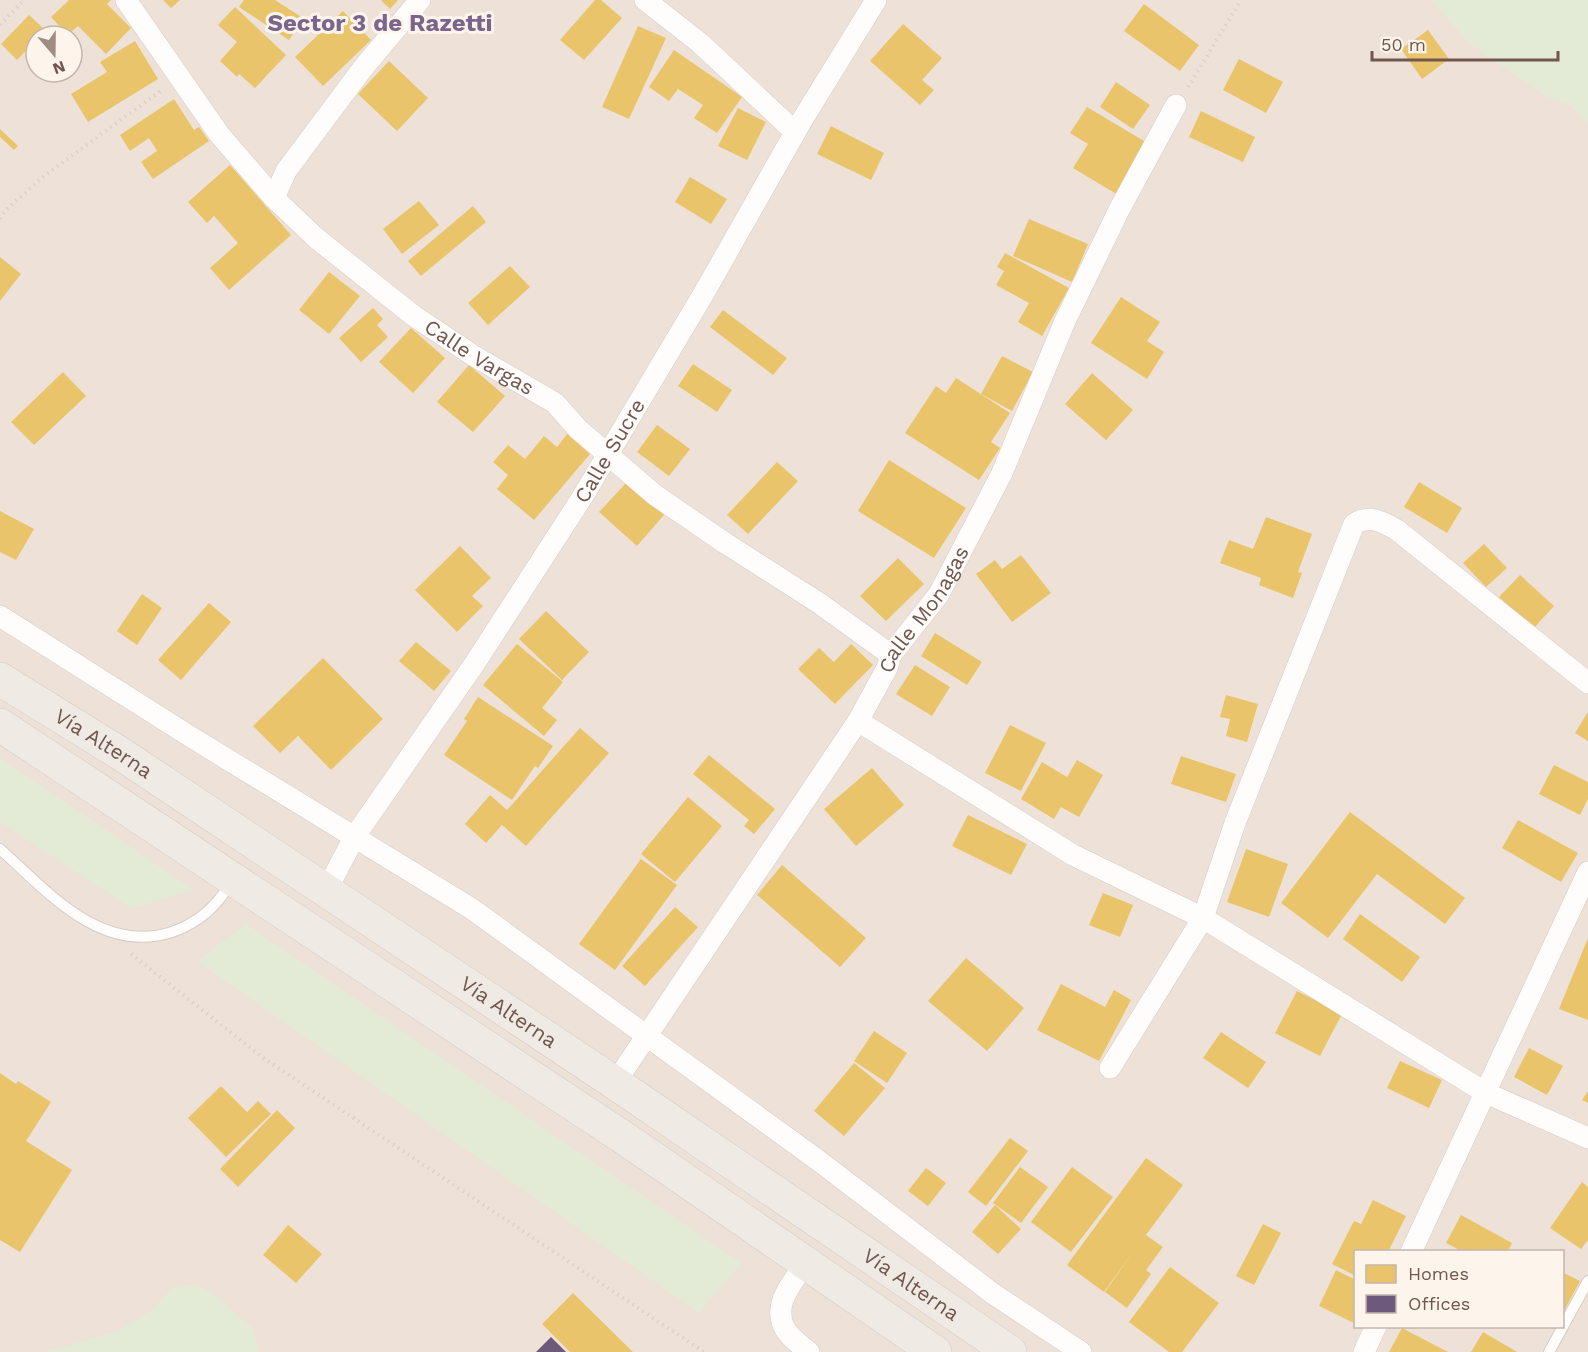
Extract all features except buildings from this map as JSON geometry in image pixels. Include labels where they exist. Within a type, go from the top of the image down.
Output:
[{"type":"highway","name":"Vía Alterna","points":[[0,679],[121,754],[615,1083],[1010,1352]]},
{"type":"highway","name":"Vía Alterna","points":[[0,725],[617,1134],[935,1352]]},
{"type":"street","name":"Calle Vargas","points":[[126,0],[219,134],[274,198],[316,238],[414,316],[474,356],[555,403],[578,429],[656,495],[725,543],[819,603],[891,656]]},
{"type":"street","points":[[274,198],[286,171],[363,68],[420,0]]},
{"type":"street","points":[[645,0],[700,43],[795,132]]},
{"type":"street","name":"Calle Sucre","points":[[326,891],[355,836],[475,663],[609,455],[795,132],[876,0]]},
{"type":"street","name":"Calle Monagas","points":[[615,1083],[858,721],[887,668],[891,656],[939,594],[1002,473],[1065,321],[1120,208],[1176,105]]},
{"type":"street","points":[[1110,1068],[1203,918],[1244,801],[1351,529],[1360,520],[1375,519],[1397,530],[1588,683]]},
{"type":"street","points":[[0,616],[191,737],[472,909],[819,1161],[992,1293],[1081,1352]]},
{"type":"street","points":[[858,721],[1073,855],[1203,918],[1486,1093],[1588,1138]]},
{"type":"street","points":[[1411,1250],[1588,872]]},
{"type":"street","points":[[806,1263],[783,1296],[781,1316],[788,1334],[809,1352]]},
{"type":"street","points":[[1364,1352],[1375,1328]]},
{"type":"lane","points":[[0,849],[86,922],[102,930],[134,938],[151,937],[191,924],[215,904],[233,879]]},
{"type":"lane","points":[[1564,1325],[1588,1281]]},
{"type":"lane","points":[[1549,1352],[1562,1328]]},
{"type":"path","points":[[0,25],[24,0]]},
{"type":"path","points":[[1176,105],[1241,0]]},
{"type":"path","points":[[0,219],[5,211],[44,176],[179,77]]},
{"type":"path","points":[[102,930],[262,1057],[704,1352]]},
{"type":"shaded area","points":[[0,0],[1588,0],[1588,1352],[0,1352]]},
{"type":"green space","points":[[1431,0],[1588,0],[1588,122],[1568,104],[1546,96],[1470,44]]},
{"type":"green space","points":[[0,758],[194,890],[131,908],[0,822]]},
{"type":"green space","points":[[246,924],[741,1263],[699,1313],[197,961]]},
{"type":"green space","points":[[195,1284],[218,1297],[253,1329],[258,1352],[47,1352],[115,1332],[155,1307],[171,1289]]},
{"type":"district","name":"Sector 3 de Razetti","points":[[380,23]]}]
